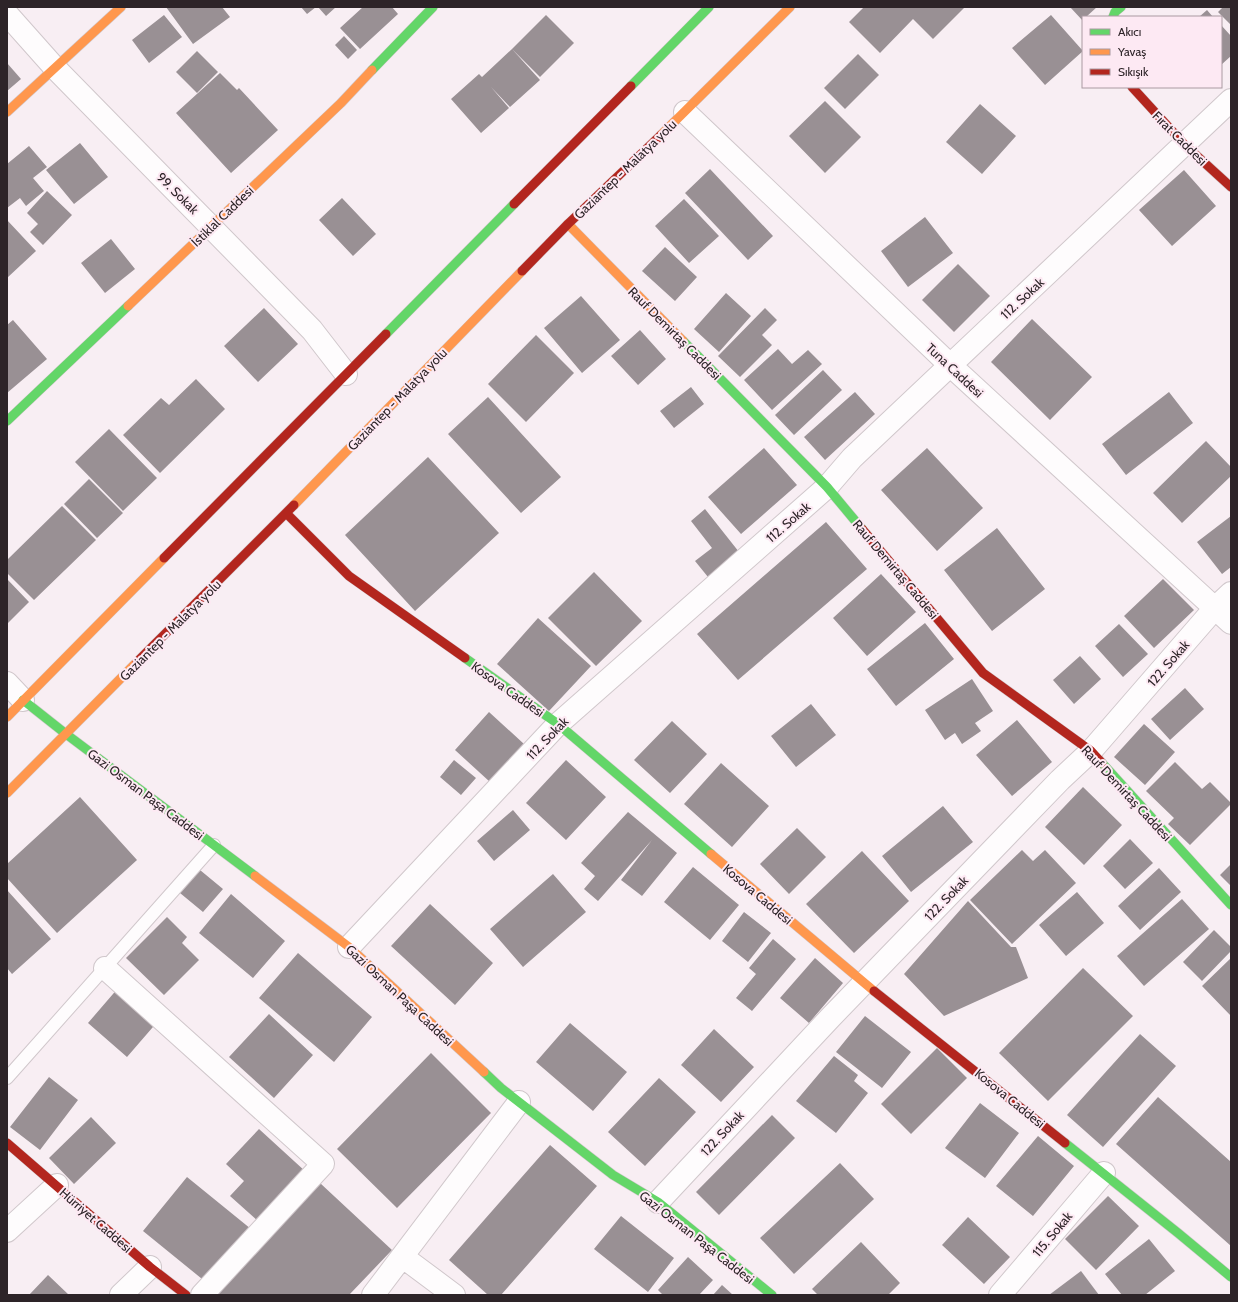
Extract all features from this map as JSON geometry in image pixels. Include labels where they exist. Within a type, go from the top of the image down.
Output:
[{"type":"main road","points":[[7,112],[121,7]]},
{"type":"main road","name":"İstiklal Caddesi","points":[[7,421],[341,102],[433,7]]},
{"type":"main road","points":[[7,717],[709,7]]},
{"type":"main road","name":"Gaziantep - Malatya yolu","points":[[7,793],[286,513],[568,224],[685,112],[790,7]]},
{"type":"main road","points":[[1113,16],[1115,12],[1121,7]]},
{"type":"main road","name":"Fırat Caddesi","points":[[1133,88],[1185,145],[1231,187]]},
{"type":"main road","name":"Rauf Demirtaş Caddesi","points":[[568,224],[828,487],[984,672],[1091,751],[1231,906]]},
{"type":"main road","name":"Kosova Caddesi","points":[[286,513],[349,576],[558,724],[780,913],[1231,1277]]},
{"type":"main road","name":"Gazi Osman Paşa Caddesi","points":[[23,700],[349,947],[501,1088],[613,1175],[658,1202],[772,1295]]},
{"type":"main road","name":"Hürriyet Caddesi","points":[[7,1143],[150,1268],[186,1295]]},
{"type":"street","name":"99. Sokak","points":[[7,14],[55,68],[312,330],[346,374]]},
{"type":"street","name":"112. Sokak","points":[[349,947],[558,724],[828,487],[852,458],[1231,100]]},
{"type":"street","name":"Tuna Caddesi","points":[[685,112],[950,365],[1223,616]]},
{"type":"street","name":"122. Sokak","points":[[658,1202],[864,982],[1060,780],[1091,751],[1223,616],[1231,593]]},
{"type":"street","points":[[7,683],[23,700]]},
{"type":"street","points":[[105,968],[323,1164],[202,1295]]},
{"type":"street","points":[[373,1295],[519,1102]]},
{"type":"street","name":"115. Sokak","points":[[1000,1295],[1104,1173]]},
{"type":"street","points":[[7,1231],[57,1186]]},
{"type":"street","points":[[402,1256],[454,1295]]},
{"type":"street","points":[[121,1295],[150,1268]]},
{"type":"lane","points":[[7,1078],[214,845]]},
{"type":"building","points":[[166,7],[222,7],[230,17],[193,44]]},
{"type":"building","points":[[301,7],[316,7],[307,14]]},
{"type":"building","points":[[318,7],[336,7],[326,16]]},
{"type":"building","points":[[363,7],[392,7],[398,14],[360,49],[340,28]]},
{"type":"building","points":[[864,7],[964,8],[933,39],[913,19],[880,53],[849,22]]},
{"type":"building","points":[[1070,7],[1097,7],[1087,16],[1082,16],[1082,20]]},
{"type":"building","points":[[1223,7],[1231,7],[1231,25],[1218,12]]},
{"type":"building","points":[[1207,10],[1212,16],[1200,16]]},
{"type":"building","points":[[164,15],[182,37],[149,63],[132,40]]},
{"type":"building","points":[[546,15],[574,43],[540,77],[512,49]]},
{"type":"building","points":[[1051,15],[1082,50],[1082,52],[1045,85],[1012,48]]},
{"type":"building","points":[[1222,26],[1231,36],[1231,56],[1222,64]]},
{"type":"building","points":[[344,36],[357,50],[348,59],[335,45]]},
{"type":"building","points":[[512,49],[540,80],[510,107],[491,87],[509,108],[481,133],[451,99],[479,74],[482,77]]},
{"type":"building","points":[[197,51],[218,72],[197,93],[176,72]]},
{"type":"building","points":[[858,54],[879,75],[845,109],[824,88]]},
{"type":"building","points":[[7,63],[21,79],[7,91]]},
{"type":"building","points":[[220,73],[237,90],[239,88],[278,130],[231,173],[176,113]]},
{"type":"building","points":[[825,101],[861,137],[825,173],[789,136]]},
{"type":"building","points":[[980,104],[1016,136],[982,174],[946,142]]},
{"type":"building","points":[[80,143],[108,177],[74,204],[46,170]]},
{"type":"building","points":[[29,146],[47,167],[33,178],[44,191],[26,206],[20,198],[7,208],[7,164]]},
{"type":"building","points":[[710,169],[773,236],[748,260],[685,193]]},
{"type":"building","points":[[1184,170],[1216,206],[1172,246],[1139,210]]},
{"type":"building","points":[[47,191],[72,215],[43,245],[30,232],[38,224],[27,213]]},
{"type":"building","points":[[342,198],[376,234],[353,256],[319,220]]},
{"type":"building","points":[[684,199],[719,236],[689,263],[655,226]]},
{"type":"building","points":[[925,217],[953,253],[908,287],[881,251]]},
{"type":"building","points":[[7,220],[36,251],[7,278]]},
{"type":"building","points":[[111,239],[135,269],[105,293],[81,263]]},
{"type":"building","points":[[665,247],[697,277],[675,301],[642,271]]},
{"type":"building","points":[[958,264],[990,296],[954,332],[922,300]]},
{"type":"building","points":[[726,293],[751,316],[719,352],[694,329]]},
{"type":"building","points":[[581,296],[620,340],[582,373],[544,328]]},
{"type":"building","points":[[264,308],[298,344],[258,382],[224,346]]},
{"type":"building","points":[[765,308],[777,320],[762,335],[772,345],[740,377],[718,356]]},
{"type":"building","points":[[1032,319],[1092,377],[1050,420],[991,362]]},
{"type":"building","points":[[13,320],[47,359],[7,393],[7,325]]},
{"type":"building","points":[[640,330],[666,359],[638,385],[611,356]]},
{"type":"building","points":[[536,335],[574,373],[526,422],[488,384]]},
{"type":"building","points":[[778,349],[792,364],[808,350],[822,364],[772,410],[744,380]]},
{"type":"building","points":[[823,370],[842,390],[794,435],[775,415]]},
{"type":"building","points":[[196,379],[225,409],[160,473],[123,435],[161,398],[169,405]]},
{"type":"building","points":[[691,387],[704,404],[674,428],[660,411]]},
{"type":"building","points":[[855,392],[875,414],[825,460],[804,437]]},
{"type":"building","points":[[1169,392],[1193,423],[1126,475],[1102,444]]},
{"type":"building","points":[[488,397],[561,477],[521,513],[448,434]]},
{"type":"building","points":[[109,429],[157,478],[123,511],[75,462]]},
{"type":"building","points":[[1206,441],[1231,467],[1231,476],[1182,523],[1153,493]]},
{"type":"building","points":[[764,448],[797,485],[741,534],[708,497]]},
{"type":"building","points":[[927,448],[983,508],[937,551],[881,490]]},
{"type":"building","points":[[428,457],[499,533],[415,611],[345,535]]},
{"type":"building","points":[[89,479],[123,513],[97,538],[64,504]]},
{"type":"building","points":[[62,506],[96,540],[34,600],[7,573],[7,560]]},
{"type":"building","points":[[705,509],[739,552],[708,577],[695,561],[712,548],[691,521]]},
{"type":"building","points":[[1231,516],[1231,567],[1222,574],[1197,542]]},
{"type":"building","points":[[826,522],[867,569],[738,680],[697,634]]},
{"type":"building","points":[[997,528],[1045,589],[992,631],[944,570]]},
{"type":"building","points":[[594,572],[642,621],[596,666],[548,618]]},
{"type":"building","points":[[881,574],[916,612],[867,656],[833,618]]},
{"type":"building","points":[[7,579],[29,602],[7,624]]},
{"type":"building","points":[[1163,579],[1194,610],[1154,648],[1124,616]]},
{"type":"building","points":[[538,618],[591,666],[549,711],[497,664]]},
{"type":"building","points":[[925,623],[954,659],[896,706],[867,669]]},
{"type":"building","points":[[1119,624],[1148,654],[1123,677],[1095,646]]},
{"type":"building","points":[[1080,656],[1101,679],[1074,704],[1053,680]]},
{"type":"building","points":[[972,679],[993,711],[975,723],[981,731],[962,744],[955,733],[945,740],[925,710]]},
{"type":"building","points":[[1185,688],[1204,709],[1170,740],[1151,719]]},
{"type":"building","points":[[811,704],[836,735],[796,767],[771,736]]},
{"type":"building","points":[[489,712],[524,744],[490,782],[455,750]]},
{"type":"building","points":[[1017,720],[1052,762],[1012,796],[976,755]]},
{"type":"building","points":[[672,721],[707,754],[670,793],[634,760]]},
{"type":"building","points":[[1144,724],[1175,752],[1145,785],[1114,757]]},
{"type":"building","points":[[454,760],[476,778],[461,795],[440,777]]},
{"type":"building","points":[[566,760],[606,797],[566,840],[526,803]]},
{"type":"building","points":[[1175,762],[1202,789],[1210,782],[1231,803],[1190,845],[1168,824],[1174,818],[1146,791]]},
{"type":"building","points":[[721,763],[769,806],[732,847],[684,804]]},
{"type":"building","points":[[1083,787],[1122,825],[1084,865],[1045,827]]},
{"type":"building","points":[[80,797],[137,860],[57,933],[7,878],[7,864]]},
{"type":"building","points":[[943,806],[973,842],[911,892],[882,856]]},
{"type":"building","points":[[513,810],[530,830],[494,861],[477,841]]},
{"type":"building","points":[[628,812],[677,853],[642,896],[621,880],[652,840],[598,901],[584,889],[595,876],[581,863]]},
{"type":"building","points":[[797,828],[826,857],[789,894],[760,864]]},
{"type":"building","points":[[1130,839],[1153,863],[1125,889],[1103,866]]},
{"type":"building","points":[[1022,850],[1033,861],[1045,850],[1076,883],[1012,944],[970,900]]},
{"type":"building","points":[[862,851],[909,901],[854,953],[806,904]]},
{"type":"building","points":[[1231,864],[1231,886],[1220,875]]},
{"type":"building","points":[[693,867],[739,905],[710,940],[664,902]]},
{"type":"building","points":[[1159,868],[1181,892],[1140,930],[1118,906]]},
{"type":"building","points":[[200,870],[223,889],[203,912],[180,893]]},
{"type":"building","points":[[553,874],[586,912],[523,967],[490,929]]},
{"type":"building","points":[[7,890],[51,939],[12,974],[7,968]]},
{"type":"building","points":[[1077,892],[1104,923],[1066,956],[1039,925]]},
{"type":"building","points":[[231,894],[285,941],[253,978],[199,933]]},
{"type":"building","points":[[1182,899],[1209,929],[1144,986],[1117,956]]},
{"type":"building","points":[[968,901],[1011,947],[1016,947],[1028,978],[944,1016],[904,974]]},
{"type":"building","points":[[430,904],[493,963],[455,1005],[391,946]]},
{"type":"building","points":[[744,912],[771,933],[748,962],[722,941]]},
{"type":"building","points":[[167,917],[187,937],[182,943],[199,960],[164,995],[126,958]]},
{"type":"building","points":[[1214,930],[1231,947],[1231,951],[1202,981],[1183,962]]},
{"type":"building","points":[[773,939],[796,959],[752,1011],[736,998],[756,974],[749,968]]},
{"type":"building","points":[[298,953],[372,1017],[334,1062],[259,998]]},
{"type":"building","points":[[815,958],[843,983],[809,1023],[780,998]]},
{"type":"building","points":[[1231,958],[1231,1016],[1202,986]]},
{"type":"building","points":[[1083,968],[1133,1016],[1048,1101],[999,1053]]},
{"type":"building","points":[[119,987],[159,1020],[127,1057],[88,1023]]},
{"type":"building","points":[[269,1014],[313,1055],[274,1098],[229,1057]]},
{"type":"building","points":[[865,1016],[911,1052],[882,1088],[836,1052]]},
{"type":"building","points":[[570,1023],[627,1072],[593,1111],[536,1062]]},
{"type":"building","points":[[714,1029],[754,1067],[721,1102],[681,1065]]},
{"type":"building","points":[[1140,1034],[1176,1066],[1103,1147],[1067,1115]]},
{"type":"building","points":[[937,1048],[967,1078],[911,1134],[881,1104]]},
{"type":"building","points":[[431,1053],[491,1113],[397,1208],[337,1149]]},
{"type":"building","points":[[834,1056],[858,1075],[854,1081],[868,1093],[836,1133],[796,1101]]},
{"type":"building","points":[[49,1077],[78,1100],[40,1150],[10,1127]]},
{"type":"building","points":[[659,1078],[696,1112],[645,1166],[608,1132]]},
{"type":"building","points":[[1158,1097],[1231,1162],[1231,1246],[1116,1144]]},
{"type":"building","points":[[980,1103],[1019,1133],[985,1178],[945,1148]]},
{"type":"building","points":[[772,1115],[795,1138],[719,1215],[696,1192]]},
{"type":"building","points":[[91,1117],[116,1143],[74,1184],[49,1158]]},
{"type":"building","points":[[259,1129],[306,1172],[259,1222],[230,1196],[244,1181],[226,1164]]},
{"type":"building","points":[[1038,1136],[1074,1166],[1033,1216],[996,1186]]},
{"type":"building","points":[[550,1145],[597,1186],[501,1295],[488,1295],[449,1260]]},
{"type":"building","points":[[840,1163],[874,1199],[794,1274],[760,1238]]},
{"type":"building","points":[[187,1177],[251,1229],[207,1283],[143,1231]]},
{"type":"building","points":[[320,1183],[392,1250],[349,1295],[215,1295]]},
{"type":"building","points":[[1108,1196],[1139,1226],[1096,1270],[1065,1239]]},
{"type":"building","points":[[621,1216],[674,1258],[648,1292],[594,1249]]},
{"type":"building","points":[[968,1217],[1010,1257],[984,1284],[942,1245]]},
{"type":"building","points":[[1149,1239],[1175,1271],[1145,1295],[1122,1295],[1105,1274]]},
{"type":"building","points":[[861,1242],[900,1283],[888,1295],[818,1295],[812,1289]]},
{"type":"building","points":[[688,1257],[713,1280],[699,1295],[663,1295],[658,1290]]},
{"type":"building","points":[[1081,1271],[1099,1295],[1049,1295]]},
{"type":"building","points":[[48,1275],[69,1295],[29,1295]]},
{"type":"building","points":[[722,1285],[733,1295],[713,1295]]},
{"type":"traffic: fast","points":[[372,70],[433,7]]},
{"type":"traffic: fast","points":[[631,86],[709,7]]},
{"type":"traffic: fast","points":[[1113,16],[1115,12],[1121,7]]},
{"type":"traffic: fast","points":[[386,334],[514,204]]},
{"type":"traffic: fast","points":[[7,421],[128,306]]},
{"type":"traffic: fast","points":[[683,341],[827,487],[862,529]]},
{"type":"traffic: fast","points":[[465,658],[558,724],[711,854]]},
{"type":"traffic: fast","points":[[23,700],[255,876]]},
{"type":"traffic: fast","points":[[1102,763],[1231,905]]},
{"type":"traffic: fast","points":[[484,1072],[501,1088],[613,1175],[658,1202],[772,1295]]},
{"type":"traffic: fast","points":[[1065,1143],[1231,1277]]},
{"type":"traffic: slow","points":[[7,112],[121,7]]},
{"type":"traffic: slow","points":[[661,135],[790,7]]},
{"type":"traffic: slow","points":[[128,306],[341,103],[372,70]]},
{"type":"traffic: slow","points":[[568,224],[683,341]]},
{"type":"traffic: slow","points":[[294,505],[522,271]]},
{"type":"traffic: slow","points":[[7,717],[164,558]]},
{"type":"traffic: slow","points":[[7,793],[137,662]]},
{"type":"traffic: slow","points":[[711,854],[874,991]]},
{"type":"traffic: slow","points":[[255,876],[349,947],[484,1072]]},
{"type":"traffic: jam","points":[[514,204],[631,86]]},
{"type":"traffic: jam","points":[[1133,88],[1185,145],[1231,187]]},
{"type":"traffic: jam","points":[[522,271],[568,224],[661,135]]},
{"type":"traffic: jam","points":[[164,558],[386,334]]},
{"type":"traffic: jam","points":[[137,662],[294,505]]},
{"type":"traffic: jam","points":[[286,513],[349,576],[465,658]]},
{"type":"traffic: jam","points":[[862,529],[983,673],[1091,751],[1102,763]]},
{"type":"traffic: jam","points":[[874,991],[1065,1143]]},
{"type":"traffic: jam","points":[[7,1143],[150,1267],[186,1295]]}]
